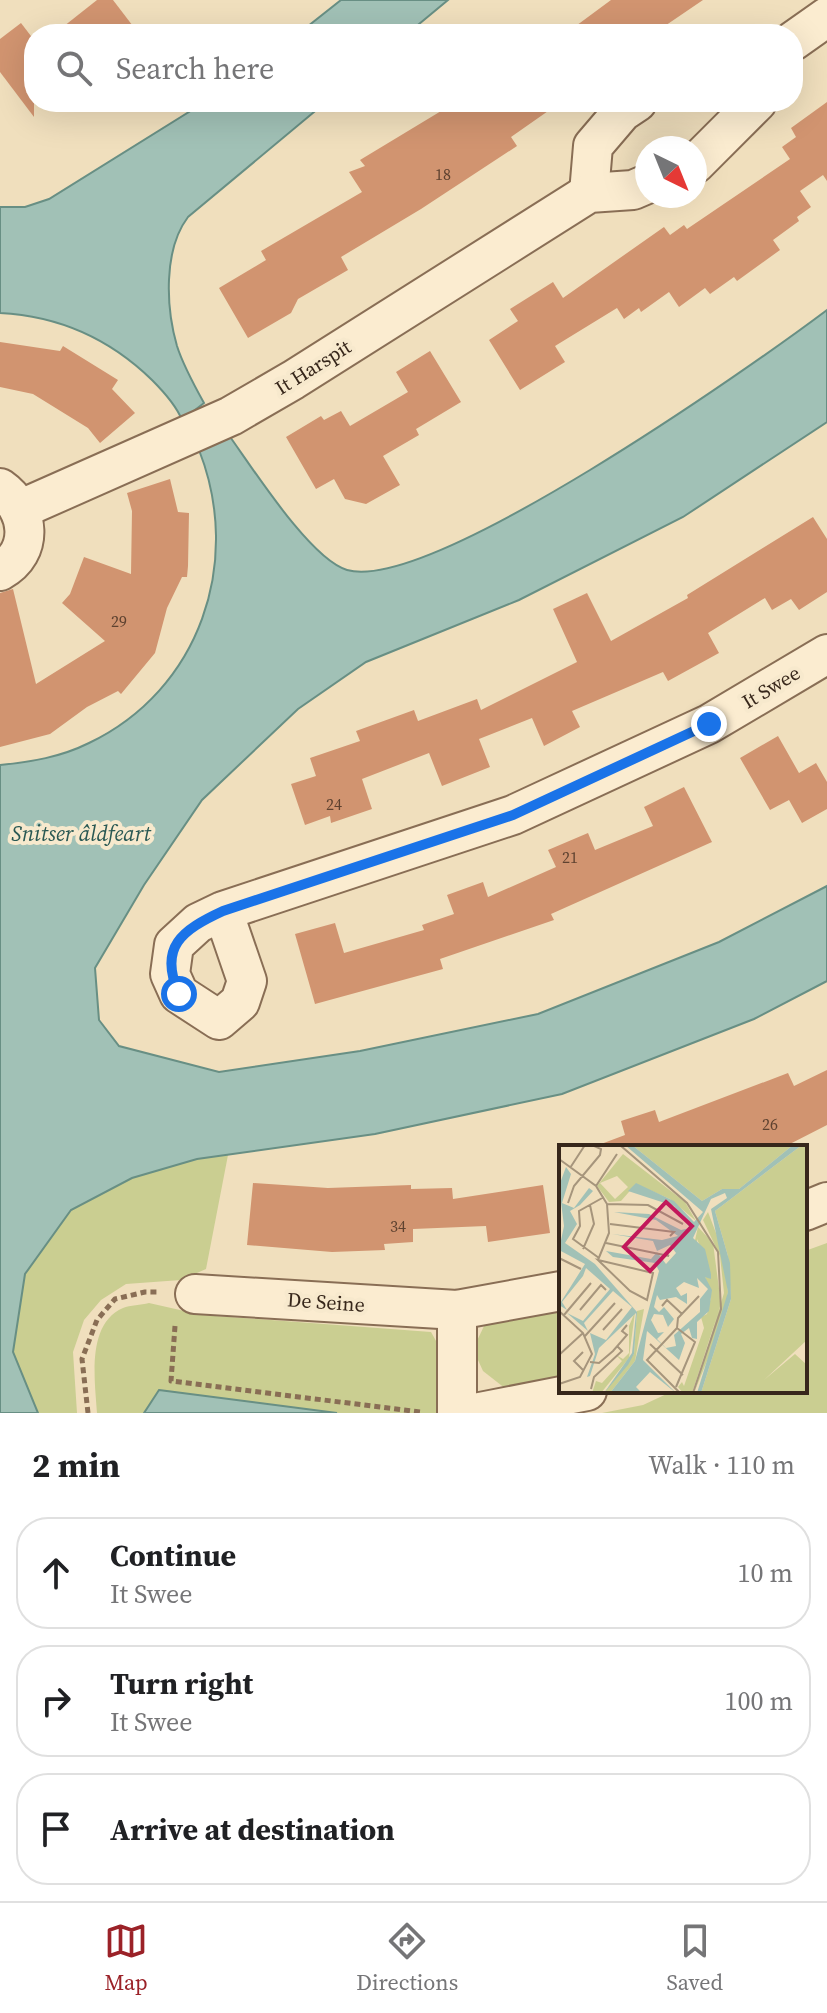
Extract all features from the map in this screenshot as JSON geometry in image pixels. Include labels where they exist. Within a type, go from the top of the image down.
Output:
[{"type":"street","points":[[803,34],[827,17]]},
{"type":"street","points":[[589,193],[593,146],[622,112]]},
{"type":"street","points":[[707,152],[747,112]]},
{"type":"street","name":"It Harspit","points":[[0,571],[10,566],[24,541],[25,524],[10,498],[160,447],[231,416],[589,193],[635,189]]},
{"type":"street","name":"It Swee","points":[[223,911],[513,815],[709,724],[827,654]]},
{"type":"street","points":[[807,1210],[827,1202]]},
{"type":"street","name":"De Seine","points":[[187,1294],[457,1310],[559,1291]]},
{"type":"street","points":[[457,1310],[457,1413]]},
{"type":"street","points":[[475,1413],[577,1393]]},
{"type":"path","points":[[88,1412],[82,1359],[97,1320],[115,1299],[145,1292],[187,1294],[171,1381],[429,1413]]},
{"type":"green space","points":[[228,1155],[206,1269],[181,1280],[126,1284],[101,1300],[84,1320],[73,1352],[77,1413],[38,1413],[13,1352],[25,1274],[71,1210],[132,1178],[197,1159]]},
{"type":"green space","points":[[827,1243],[827,1413],[602,1413],[643,1405],[669,1393],[807,1393],[807,1250]]},
{"type":"green space","points":[[149,1303],[202,1315],[431,1332],[445,1357],[446,1413],[337,1413],[159,1390],[144,1413],[97,1413],[95,1354],[103,1327],[111,1316],[123,1308]]},
{"type":"green space","points":[[559,1311],[559,1378],[506,1389],[483,1371],[473,1349],[486,1322]]},
{"type":"water","points":[[341,0],[448,0],[419,24],[311,24]]},
{"type":"water","points":[[189,112],[314,112],[188,217],[180,230],[174,246],[169,280],[173,331],[179,353],[204,403],[182,420],[152,380],[136,365],[101,342],[63,325],[0,313],[0,207],[25,207],[49,199]]},
{"type":"water","name":"Snitser âldfeart","points":[[827,310],[827,422],[683,517],[519,600],[366,662],[298,709],[202,800],[144,885],[95,968],[99,1020],[119,1046],[219,1072],[360,1051],[538,1014],[719,942],[827,886],[827,981],[754,1019],[562,1094],[375,1134],[197,1159],[132,1178],[71,1210],[25,1274],[13,1352],[38,1413],[0,1413],[0,765],[46,758],[89,743],[127,720],[159,691],[184,657],[202,619],[213,578],[216,536],[211,493],[199,450],[228,434],[299,531],[316,549],[347,570],[389,568],[447,547],[516,513],[590,470],[732,378]]},
{"type":"water","points":[[159,1390],[337,1413],[144,1413]]},
{"type":"building","points":[[97,0],[113,0],[131,24],[67,24]]},
{"type":"building","points":[[611,0],[703,0],[668,24],[579,24]]},
{"type":"building","points":[[21,23],[24,27],[24,104],[0,72],[0,39]]},
{"type":"building","points":[[827,102],[827,181],[823,175],[800,191],[811,207],[797,217],[799,221],[773,240],[780,250],[737,281],[734,277],[710,294],[705,288],[679,307],[669,292],[641,312],[639,308],[624,319],[617,308],[555,346],[565,362],[520,390],[489,340],[518,321],[510,309],[553,282],[563,298],[664,227],[670,235],[684,225],[687,229],[790,159],[782,147],[796,137],[791,128]]},
{"type":"building","points":[[439,112],[547,112],[511,137],[517,146],[341,257],[348,270],[298,299],[291,313],[248,338],[219,288],[266,260],[261,251],[362,192],[349,172],[365,166],[360,160]]},
{"type":"building","points":[[0,342],[60,351],[63,346],[118,380],[112,389],[135,413],[100,443],[88,428],[33,394],[0,387]]},
{"type":"building","points":[[430,351],[461,402],[416,429],[419,435],[383,456],[400,485],[366,504],[345,499],[334,479],[316,489],[286,437],[321,416],[324,420],[341,411],[350,426],[408,392],[396,372]]},
{"type":"building","points":[[170,479],[178,512],[189,513],[188,566],[187,577],[182,577],[167,608],[155,653],[121,694],[118,691],[87,707],[50,734],[0,747],[0,593],[13,589],[36,684],[105,641],[62,603],[70,594],[84,557],[131,574],[132,511],[127,493]]},
{"type":"building","points":[[813,517],[827,539],[827,592],[799,610],[791,599],[772,610],[765,598],[708,633],[719,653],[668,681],[663,672],[572,711],[580,727],[544,746],[532,718],[479,739],[490,767],[442,786],[429,753],[362,779],[372,809],[331,823],[330,816],[305,825],[291,784],[316,776],[310,758],[360,741],[356,731],[414,710],[418,721],[477,699],[481,710],[577,662],[553,609],[587,593],[611,641],[688,598],[687,595]]},
{"type":"building","points":[[778,736],[799,773],[816,763],[827,782],[827,809],[802,823],[789,800],[770,810],[740,758]]},
{"type":"building","points":[[684,787],[712,842],[551,914],[554,920],[440,959],[443,969],[315,1004],[295,934],[335,923],[344,953],[424,930],[422,925],[454,914],[447,895],[483,882],[488,897],[556,867],[548,850],[588,833],[595,850],[653,826],[644,807]]},
{"type":"building","points":[[827,1070],[827,1125],[788,1145],[601,1144],[625,1135],[621,1121],[655,1110],[659,1122],[788,1073],[794,1086]]},
{"type":"building","points":[[253,1183],[328,1188],[411,1185],[411,1189],[452,1188],[453,1199],[543,1185],[550,1233],[488,1242],[486,1226],[413,1229],[413,1242],[384,1244],[385,1250],[332,1252],[247,1245]]},
{"type":"route","points":[[179,994],[170,974],[174,945],[198,923],[223,911],[513,815],[709,724]]}]
